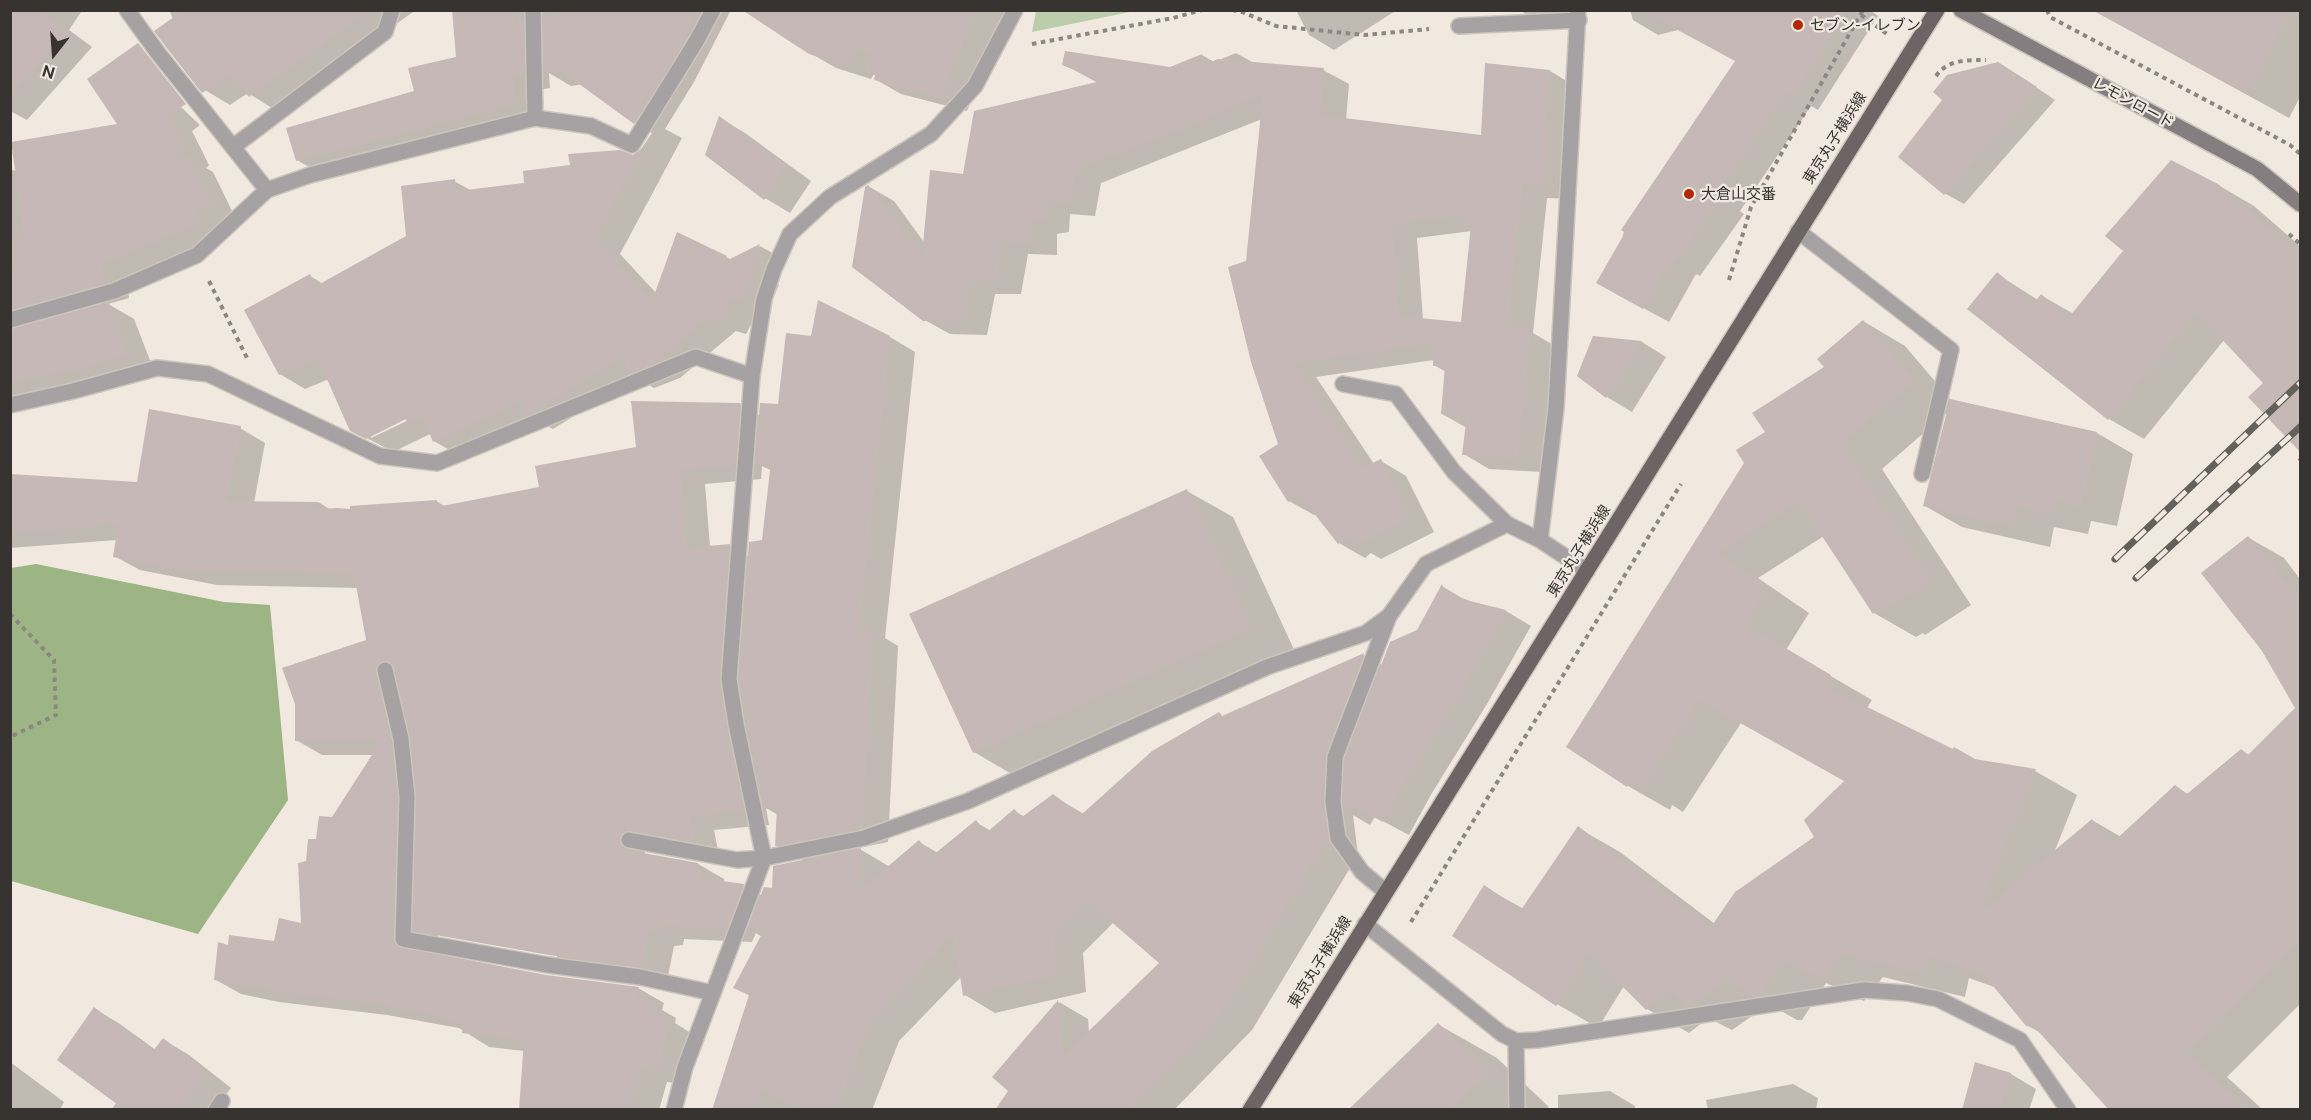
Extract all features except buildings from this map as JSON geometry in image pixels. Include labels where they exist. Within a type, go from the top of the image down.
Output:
[{"type":"main road","name":"東京丸子横浜線","points":[[1250,1110],[1937,10]]},
{"type":"street","points":[[127,10],[158,53],[267,190]]},
{"type":"street","points":[[233,147],[386,32],[392,10]]},
{"type":"street","points":[[533,10],[535,118]]},
{"type":"street","points":[[10,320],[114,291],[196,255],[267,190],[310,175],[535,118],[591,126],[632,145],[713,10]]},
{"type":"street","points":[[674,1110],[685,1067],[764,858],[729,679],[752,376],[764,299],[774,269],[790,234],[830,197],[931,134],[975,86],[996,51],[1015,10]]},
{"type":"street","name":"レモンロード","points":[[1961,10],[2257,169],[2301,204]]},
{"type":"street","points":[[1460,26],[1578,15],[1556,408],[1540,540]]},
{"type":"street","points":[[1798,231],[1951,350],[1922,474]]},
{"type":"street","points":[[10,405],[73,391],[157,368],[208,374],[380,456],[437,463],[696,357],[752,376]]},
{"type":"street","points":[[1343,384],[1396,393],[1454,472],[1507,524],[1540,540],[1587,572]]},
{"type":"street","points":[[1386,892],[1362,872],[1338,838],[1333,802],[1335,757],[1389,616],[1426,564],[1507,524]]},
{"type":"street","points":[[629,840],[737,860],[764,858],[864,838],[968,801],[1267,667],[1366,633],[1389,616]]},
{"type":"street","points":[[386,670],[401,739],[406,797],[403,939],[548,965],[640,977],[713,993]]},
{"type":"street","points":[[1365,924],[1502,1034],[1516,1041],[1537,1040],[1864,990],[1907,993],[1938,999],[2020,1040],[2068,1110]]},
{"type":"street","points":[[1516,1041],[1517,1110]]},
{"type":"path","points":[[996,51],[1173,18],[1202,10]]},
{"type":"path","points":[[1232,10],[1276,26],[1365,35],[1460,26]]},
{"type":"path","points":[[1723,289],[1730,279],[1751,207],[1863,10]]},
{"type":"path","points":[[2047,10],[2050,17],[2280,140],[2301,154]]},
{"type":"path","points":[[1932,82],[1938,72],[1959,60],[1991,60]]},
{"type":"path","points":[[2285,231],[2301,244]]},
{"type":"path","points":[[196,255],[269,402]]},
{"type":"path","points":[[1394,947],[1686,477]]},
{"type":"path","points":[[10,614],[54,660],[56,714],[10,737]]},
{"type":"green space","points":[[1036,10],[1135,11],[1032,32]]},
{"type":"green space","points":[[36,564],[224,602],[270,605],[288,800],[198,934],[11,881],[11,568]]},
{"type":"railway","points":[[2115,559],[2300,383]]},
{"type":"railway","points":[[2136,578],[2300,427]]},
{"type":"place","name":"セブン-イレブン","points":[[1798,25]]},
{"type":"place","name":"大倉山交番","points":[[1689,194]]}]
